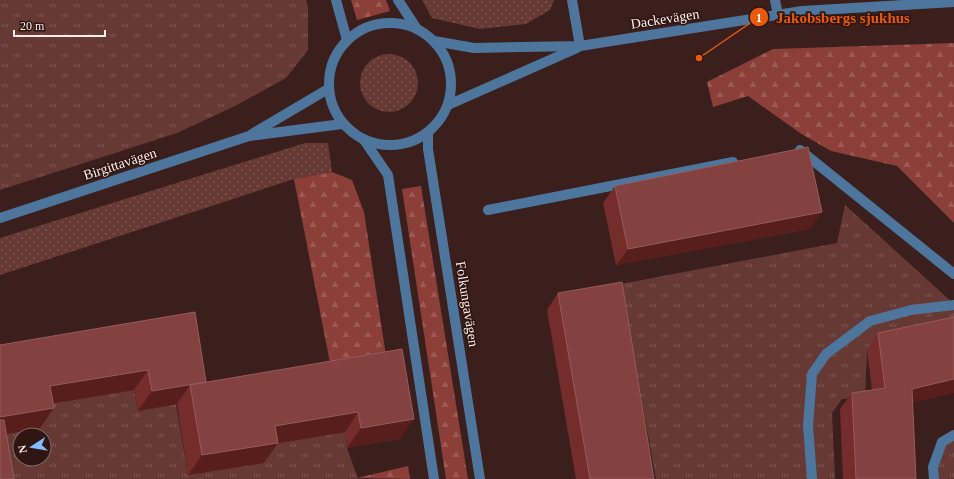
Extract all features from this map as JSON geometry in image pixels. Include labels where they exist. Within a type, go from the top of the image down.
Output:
[{"type":"street","points":[[336,0],[347,40]]},
{"type":"street","points":[[398,0],[417,29]]},
{"type":"street","points":[[572,0],[580,46]]},
{"type":"street","points":[[775,0],[778,15]]},
{"type":"street","name":"Dackevägen","points":[[434,41],[474,48],[580,46],[802,12],[954,2]]},
{"type":"street","points":[[364,140],[385,146],[400,145],[428,133],[442,116],[448,105],[452,84],[450,71],[442,52],[434,41],[417,29],[401,24],[380,24],[360,30],[347,40],[333,61],[328,89],[334,110],[342,124],[364,140],[388,175],[434,479]]},
{"type":"street","name":"Dackevägen","points":[[448,105],[580,46]]},
{"type":"street","name":"Birgittavägen","points":[[249,136],[328,89]]},
{"type":"street","name":"Birgittavägen","points":[[0,218],[249,136],[342,124]]},
{"type":"street","name":"Folkungavägen","points":[[428,133],[428,148],[480,479]]},
{"type":"street","points":[[792,151],[799,149],[954,274]]},
{"type":"street","points":[[488,210],[746,160]]},
{"type":"street","points":[[812,479],[808,426],[812,374],[826,354],[870,321],[910,310],[954,305]]},
{"type":"street","points":[[934,479],[933,467],[942,442],[954,435]]},
{"type":"green space","points":[[0,0],[306,0],[308,7],[308,50],[286,78],[235,106],[177,133],[0,190]]},
{"type":"green space","points":[[351,0],[386,0],[390,11],[357,20]]},
{"type":"green space","points":[[422,0],[554,0],[550,10],[526,24],[480,29],[432,18]]},
{"type":"green space","points":[[954,43],[954,223],[897,166],[831,151],[800,133],[748,96],[713,107],[707,82],[773,49]]},
{"type":"green space","points":[[383,54],[395,54],[410,62],[418,77],[418,89],[410,104],[395,112],[383,112],[368,104],[360,89],[360,77],[368,62]]},
{"type":"green space","points":[[305,143],[328,143],[332,172],[294,179],[0,275],[0,238]]},
{"type":"green space","points":[[332,172],[352,180],[364,212],[388,369],[333,378],[294,179]]},
{"type":"green space","points":[[421,186],[468,479],[446,479],[402,189]]},
{"type":"green space","points":[[845,205],[954,304],[954,319],[867,350],[865,398],[842,399],[832,413],[835,479],[656,479],[621,284],[837,243]]},
{"type":"green space","points":[[134,390],[138,411],[176,404],[188,475],[261,446],[345,432],[347,448],[358,479],[0,479],[0,435],[12,433],[12,467],[52,467],[52,427],[40,427],[36,406]]},
{"type":"green space","points":[[954,435],[954,479],[934,479],[942,442]]},
{"type":"green space","points":[[408,466],[410,479],[357,478]]},
{"type":"building","points":[[808,147],[822,212],[628,249],[615,186]]},
{"type":"building","points":[[622,282],[654,479],[590,479],[558,293]]},
{"type":"building","points":[[195,312],[206,382],[152,391],[148,370],[50,386],[54,408],[0,417],[0,345]]},
{"type":"building","points":[[954,317],[954,379],[912,389],[916,479],[856,479],[852,393],[885,388],[878,333]]},
{"type":"building","points":[[402,349],[414,419],[361,428],[358,412],[275,426],[278,443],[202,455],[190,385]]},
{"type":"building","points":[[0,420],[4,420],[14,479],[0,479]]},
{"type":"place","name":"Jakobsbergs sjukhus","points":[[699,58]]}]
